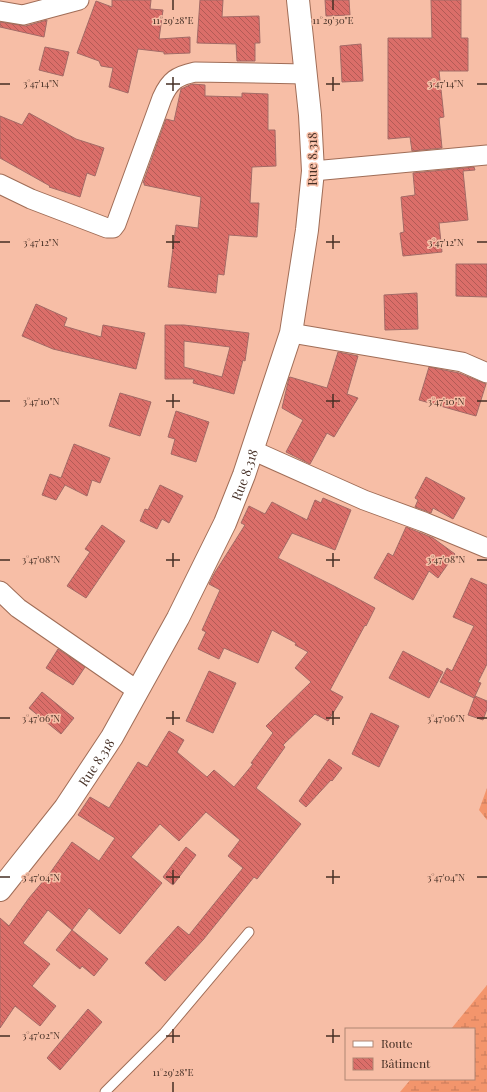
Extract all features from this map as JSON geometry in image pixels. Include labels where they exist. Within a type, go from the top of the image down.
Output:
[{"type":"main road","name":"Rue 8.318","points":[[0,890],[65,808],[112,737],[178,618],[225,523],[244,475],[290,333],[307,230],[313,171],[310,115],[298,0]]},
{"type":"street","points":[[0,11],[23,15],[79,0]]},
{"type":"street","points":[[0,184],[31,199],[100,226],[113,228],[116,224],[162,98],[167,88],[175,79],[195,72],[306,74]]},
{"type":"street","points":[[313,171],[487,155]]},
{"type":"street","points":[[290,333],[462,362],[487,373]]},
{"type":"street","points":[[252,450],[364,500],[424,522],[487,548]]},
{"type":"street","points":[[0,591],[18,608],[138,691]]},
{"type":"lane","points":[[105,1092],[164,1033],[249,932]]},
{"type":"green space","points":[[487,788],[487,820],[479,810]]},
{"type":"green space","points":[[487,985],[487,1092],[400,1092],[410,1080],[475,1080],[475,1028],[452,1028]]},
{"type":"building","points":[[112,0],[151,0],[150,9],[163,10],[159,39],[190,37],[190,53],[164,54],[164,52],[138,49],[128,93],[109,87],[113,68],[101,66],[99,61],[77,53],[96,1],[112,7]]},
{"type":"building","points":[[200,0],[223,0],[222,17],[259,16],[260,43],[255,43],[255,61],[237,61],[236,44],[197,43]]},
{"type":"building","points":[[325,0],[349,0],[350,15],[326,16]]},
{"type":"building","points":[[431,0],[461,0],[461,38],[468,38],[468,71],[439,71],[444,117],[439,118],[442,148],[412,151],[410,137],[388,139],[388,38],[432,38]]},
{"type":"building","points":[[47,20],[44,37],[0,27],[0,22],[26,26]]},
{"type":"building","points":[[361,44],[363,81],[342,82],[340,46]]},
{"type":"building","points":[[45,47],[69,52],[63,76],[39,70]]},
{"type":"building","points":[[192,84],[205,85],[205,96],[242,97],[242,93],[268,94],[268,130],[275,130],[276,166],[252,167],[250,203],[259,203],[257,237],[229,235],[224,275],[218,274],[216,293],[168,287],[176,225],[198,228],[201,197],[144,185],[145,183],[143,183],[166,119],[174,121],[181,89]]},
{"type":"building","points":[[29,113],[76,139],[104,148],[95,176],[87,173],[80,197],[49,187],[50,186],[0,158],[0,116],[22,125]]},
{"type":"building","points":[[474,167],[475,170],[463,171],[468,220],[439,223],[442,252],[403,256],[400,233],[404,232],[401,197],[415,195],[413,173]]},
{"type":"building","points":[[456,264],[487,264],[487,297],[456,296]]},
{"type":"building","points":[[417,293],[418,329],[385,330],[384,295]]},
{"type":"building","points":[[36,304],[67,318],[64,326],[101,337],[103,325],[145,333],[136,369],[53,349],[22,336]]},
{"type":"building","points":[[165,325],[184,325],[249,333],[245,361],[243,360],[234,394],[193,383],[194,379],[165,379]],"holes":[[[184,341],[230,347],[222,377],[184,367]]]},
{"type":"building","points":[[338,352],[358,356],[347,394],[358,398],[334,437],[327,433],[310,464],[286,452],[303,420],[282,408],[289,378],[290,377],[327,388]]},
{"type":"building","points":[[429,367],[459,373],[486,384],[476,416],[419,400]]},
{"type":"building","points":[[120,393],[151,402],[140,436],[109,426]]},
{"type":"building","points":[[176,411],[209,422],[196,462],[171,454],[175,439],[168,437]]},
{"type":"building","points":[[74,444],[110,458],[100,483],[92,480],[87,496],[65,485],[56,500],[42,495],[50,474],[61,478]]},
{"type":"building","points":[[426,477],[465,498],[453,519],[433,508],[431,513],[415,507],[418,500],[415,498]]},
{"type":"building","points":[[160,485],[183,496],[169,523],[162,519],[157,529],[140,521],[145,509],[148,510]]},
{"type":"building","points":[[323,498],[351,510],[335,550],[292,533],[278,558],[375,608],[330,690],[343,697],[328,721],[315,714],[283,745],[285,747],[256,788],[301,824],[257,879],[254,877],[203,940],[165,981],[145,963],[178,926],[189,935],[243,868],[228,856],[240,840],[206,812],[179,841],[160,824],[131,857],[162,883],[120,934],[89,908],[72,930],[48,910],[23,943],[50,964],[32,986],[56,1006],[40,1026],[15,1006],[0,1028],[0,918],[9,926],[72,842],[99,861],[115,838],[78,815],[90,797],[109,808],[138,762],[147,767],[169,731],[184,740],[177,752],[207,777],[214,770],[234,787],[253,764],[251,763],[273,733],[266,726],[311,682],[295,668],[308,652],[295,645],[296,643],[272,630],[258,663],[224,648],[219,659],[198,649],[206,632],[202,630],[220,590],[209,584],[245,525],[241,523],[249,506],[265,514],[272,502],[307,520],[315,500],[321,503]]},
{"type":"building","points":[[102,525],[125,541],[86,598],[67,586],[90,552],[85,549]]},
{"type":"building","points":[[406,527],[433,538],[455,554],[438,578],[429,571],[413,600],[374,578],[388,553],[393,556]]},
{"type":"building","points":[[471,578],[487,585],[487,664],[478,682],[481,683],[474,698],[440,682],[447,668],[452,671],[474,626],[453,617]]},
{"type":"building","points":[[58,649],[85,667],[73,685],[46,668]]},
{"type":"building","points":[[403,651],[443,672],[429,698],[389,678]]},
{"type":"building","points":[[209,671],[236,683],[213,733],[186,721]]},
{"type":"building","points":[[42,692],[74,718],[61,734],[29,708]]},
{"type":"building","points":[[475,696],[487,701],[487,709],[483,720],[468,715]]},
{"type":"building","points":[[371,713],[399,726],[379,767],[352,754]]},
{"type":"building","points":[[329,759],[342,768],[332,781],[331,780],[306,807],[299,801]]},
{"type":"building","points":[[186,847],[196,855],[173,885],[163,877]]},
{"type":"building","points":[[72,930],[108,959],[94,976],[82,966],[80,969],[56,950]]},
{"type":"building","points":[[88,1009],[102,1022],[60,1070],[47,1058]]}]
